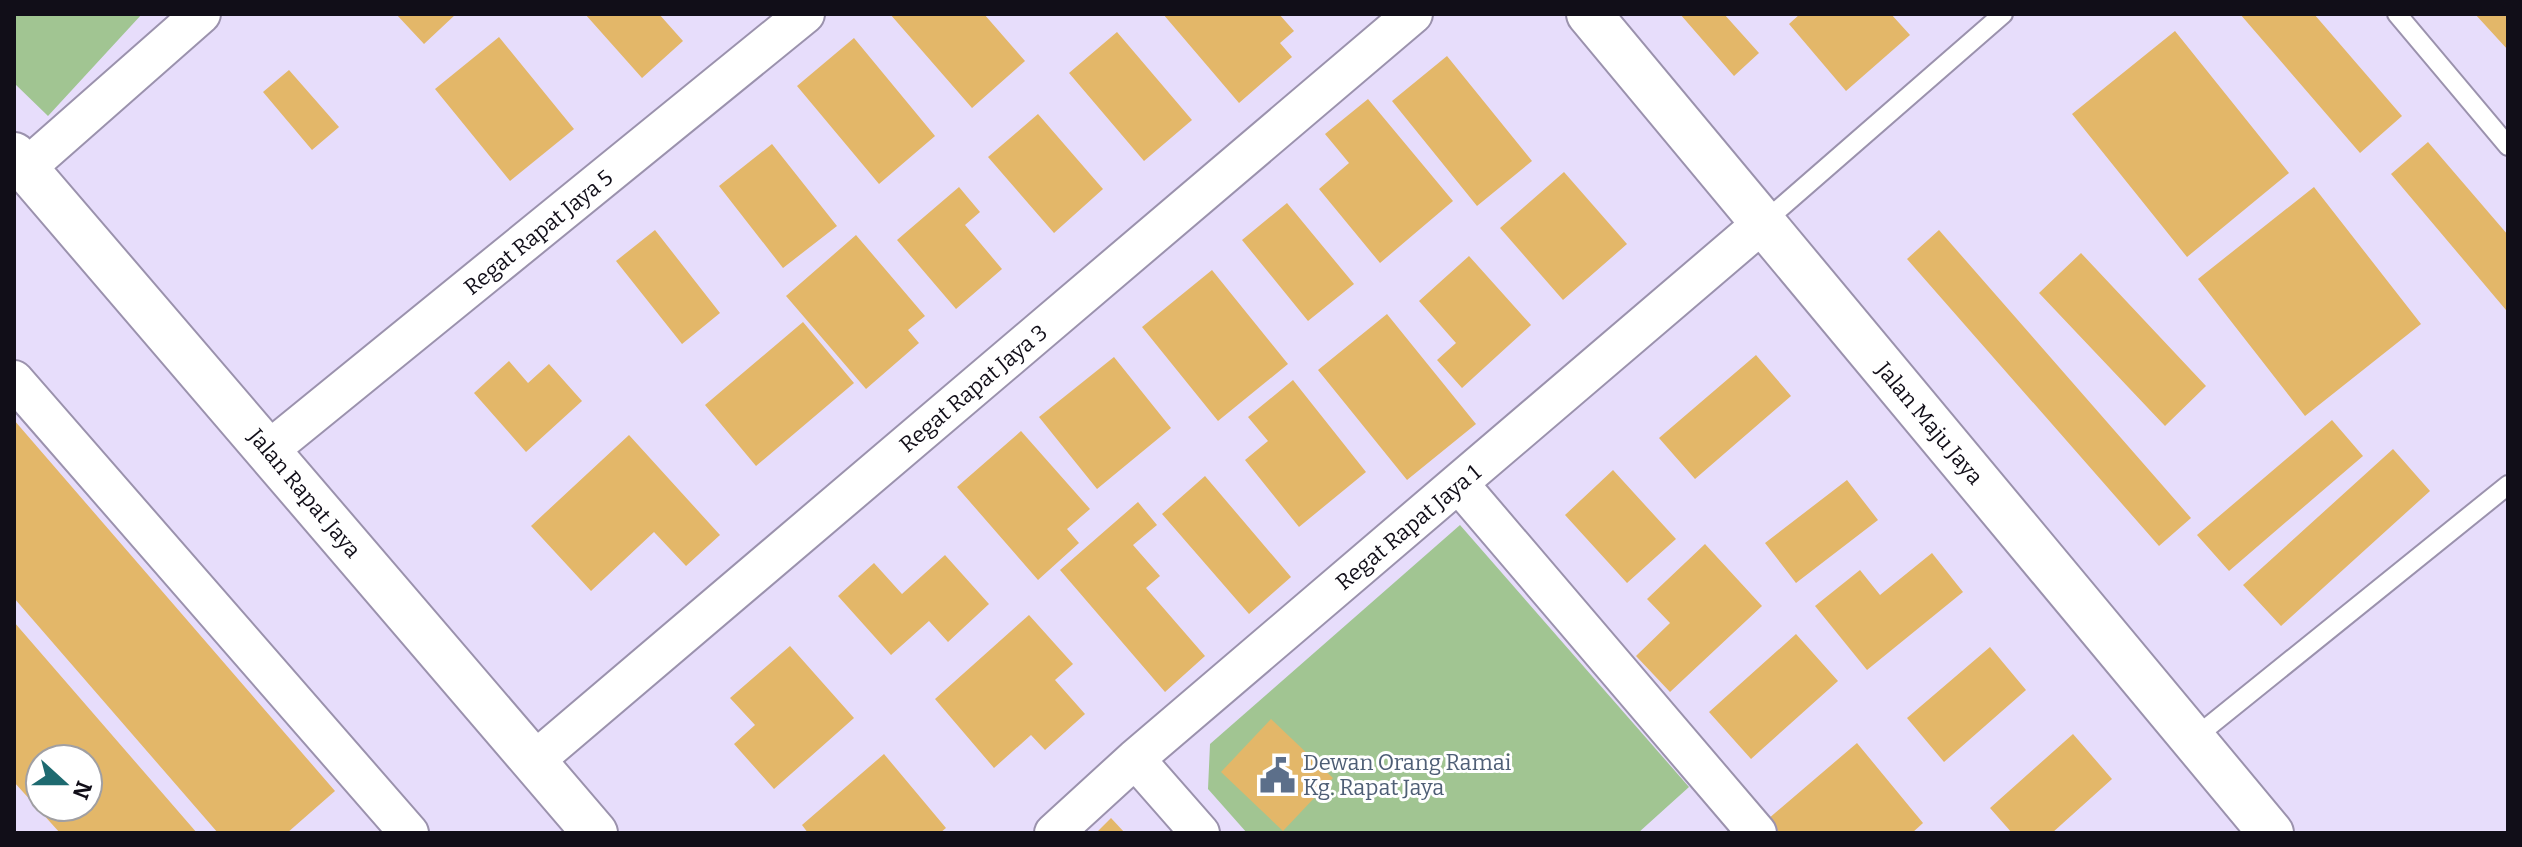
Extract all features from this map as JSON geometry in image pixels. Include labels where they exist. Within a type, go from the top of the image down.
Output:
[{"type":"street","points":[[20,161],[201,14]]},
{"type":"street","name":"Regat Rapat Jaya 5","points":[[269,450],[805,14]]},
{"type":"street","name":"Regat Rapat Jaya 3","points":[[533,762],[1413,14]]},
{"type":"street","name":"Jalan Maju Jaya","points":[[1589,14],[2271,833]]},
{"type":"street","name":"Jalan Rapat Jaya","points":[[20,161],[595,833]]},
{"type":"street","name":"Regat Rapat Jaya 1","points":[[1054,833],[1135,759],[1764,222]]},
{"type":"street","points":[[14,380],[409,833]]},
{"type":"street","points":[[1459,484],[1757,833]]},
{"type":"street","points":[[1135,759],[1200,833]]},
{"type":"lane","points":[[1764,222],[2003,14]]},
{"type":"lane","points":[[2397,14],[2508,146]]},
{"type":"lane","points":[[2193,739],[2508,485]]},
{"type":"green space","points":[[14,14],[142,14],[48,116],[14,83]]},
{"type":"green space","points":[[1460,525],[1689,787],[1638,833],[1247,833],[1208,789],[1210,744]]},
{"type":"building","points":[[396,14],[456,14],[424,44]]},
{"type":"building","points":[[585,14],[659,14],[683,41],[642,78]]},
{"type":"building","points":[[890,14],[984,14],[1025,61],[972,108]]},
{"type":"building","points":[[1163,14],[1279,14],[1294,31],[1280,43],[1292,57],[1239,103]]},
{"type":"building","points":[[1680,14],[1724,14],[1759,53],[1734,76]]},
{"type":"building","points":[[1800,14],[1891,14],[1910,35],[1846,91],[1789,24]]},
{"type":"building","points":[[2240,14],[2314,14],[2402,116],[2360,153]]},
{"type":"building","points":[[2475,14],[2508,14],[2508,50]]},
{"type":"building","points":[[2175,31],[2289,173],[2187,257],[2072,114]]},
{"type":"building","points":[[1117,32],[1192,120],[1144,161],[1069,73]]},
{"type":"building","points":[[499,37],[574,129],[510,181],[435,89]]},
{"type":"building","points":[[854,38],[935,136],[879,184],[797,86]]},
{"type":"building","points":[[1447,56],[1532,161],[1477,206],[1392,101]]},
{"type":"building","points":[[289,70],[339,127],[312,150],[263,92]]},
{"type":"building","points":[[1368,99],[1453,201],[1380,263],[1319,189],[1349,163],[1325,134]]},
{"type":"building","points":[[1038,114],[1103,189],[1054,233],[988,157]]},
{"type":"building","points":[[2428,142],[2508,235],[2506,310],[2391,174]]},
{"type":"building","points":[[772,144],[837,226],[783,268],[719,186]]},
{"type":"building","points":[[1564,172],[1627,244],[1563,300],[1500,228]]},
{"type":"building","points":[[959,187],[980,212],[965,225],[1002,269],[956,309],[897,240]]},
{"type":"building","points":[[2314,187],[2421,324],[2305,416],[2198,279]]},
{"type":"building","points":[[1287,203],[1354,284],[1308,321],[1242,240]]},
{"type":"building","points":[[655,230],[720,313],[682,344],[616,261]]},
{"type":"building","points":[[1939,230],[2191,518],[2159,546],[1907,259]]},
{"type":"building","points":[[856,235],[925,316],[908,330],[919,343],[866,389],[786,296]]},
{"type":"building","points":[[2081,253],[2206,386],[2165,426],[2039,293]]},
{"type":"building","points":[[1469,256],[1531,325],[1462,388],[1437,360],[1456,343],[1419,301]]},
{"type":"building","points":[[1212,270],[1288,364],[1218,421],[1142,327]]},
{"type":"building","points":[[1387,314],[1476,424],[1407,480],[1318,370]]},
{"type":"building","points":[[803,322],[854,383],[756,466],[705,405]]},
{"type":"building","points":[[1756,355],[1791,396],[1695,479],[1659,438]]},
{"type":"building","points":[[1114,357],[1171,428],[1097,489],[1039,417]]},
{"type":"building","points":[[509,361],[528,383],[549,364],[582,401],[526,452],[474,393]]},
{"type":"building","points":[[1293,380],[1366,472],[1299,527],[1245,460],[1268,441],[1248,417]]},
{"type":"building","points":[[14,420],[335,791],[287,833],[218,833],[14,598]]},
{"type":"building","points":[[2332,420],[2363,456],[2229,571],[2197,535]]},
{"type":"building","points":[[1021,431],[1090,509],[1067,529],[1079,543],[1038,580],[957,487]]},
{"type":"building","points":[[629,435],[720,535],[686,566],[654,532],[591,591],[531,526]]},
{"type":"building","points":[[2393,449],[2430,491],[2281,626],[2243,585]]},
{"type":"building","points":[[1613,470],[1676,539],[1627,583],[1565,515]]},
{"type":"building","points":[[1205,476],[1291,577],[1249,614],[1162,514]]},
{"type":"building","points":[[1847,480],[1878,520],[1796,583],[1765,543]]},
{"type":"building","points":[[1138,502],[1157,525],[1133,545],[1160,576],[1146,588],[1205,656],[1165,692],[1060,570]]},
{"type":"building","points":[[1705,544],[1762,606],[1670,692],[1636,656],[1670,623],[1647,599]]},
{"type":"building","points":[[1932,553],[1963,592],[1867,670],[1815,606],[1860,570],[1880,595]]},
{"type":"building","points":[[945,555],[989,604],[948,642],[929,621],[891,655],[838,596],[874,563],[902,594]]},
{"type":"building","points":[[1029,615],[1073,664],[1055,680],[1085,714],[1045,750],[1031,735],[994,768],[935,699]]},
{"type":"building","points":[[14,622],[197,833],[60,833],[51,823],[104,823],[104,743],[24,743],[24,793],[14,782]]},
{"type":"building","points":[[1796,634],[1838,681],[1751,759],[1709,712]]},
{"type":"building","points":[[790,646],[854,718],[774,789],[734,744],[755,725],[730,698]]},
{"type":"building","points":[[1990,647],[2026,690],[1944,762],[1907,718]]},
{"type":"building","name":"Dewan Orang Ramai Kg. Rapat Jaya","points":[[1271,719],[1333,778],[1283,831],[1221,772]]},
{"type":"building","points":[[2073,734],[2112,779],[2052,833],[2012,833],[1990,808]]},
{"type":"building","points":[[1857,743],[1923,823],[1912,833],[1780,833],[1768,819]]},
{"type":"building","points":[[884,754],[946,828],[940,833],[808,833],[802,825]]},
{"type":"building","points":[[1111,818],[1125,833],[1096,833]]},
{"type":"place","name":"Dewan Orang Ramai Kg. Rapat Jaya","points":[[1277,775]]}]
